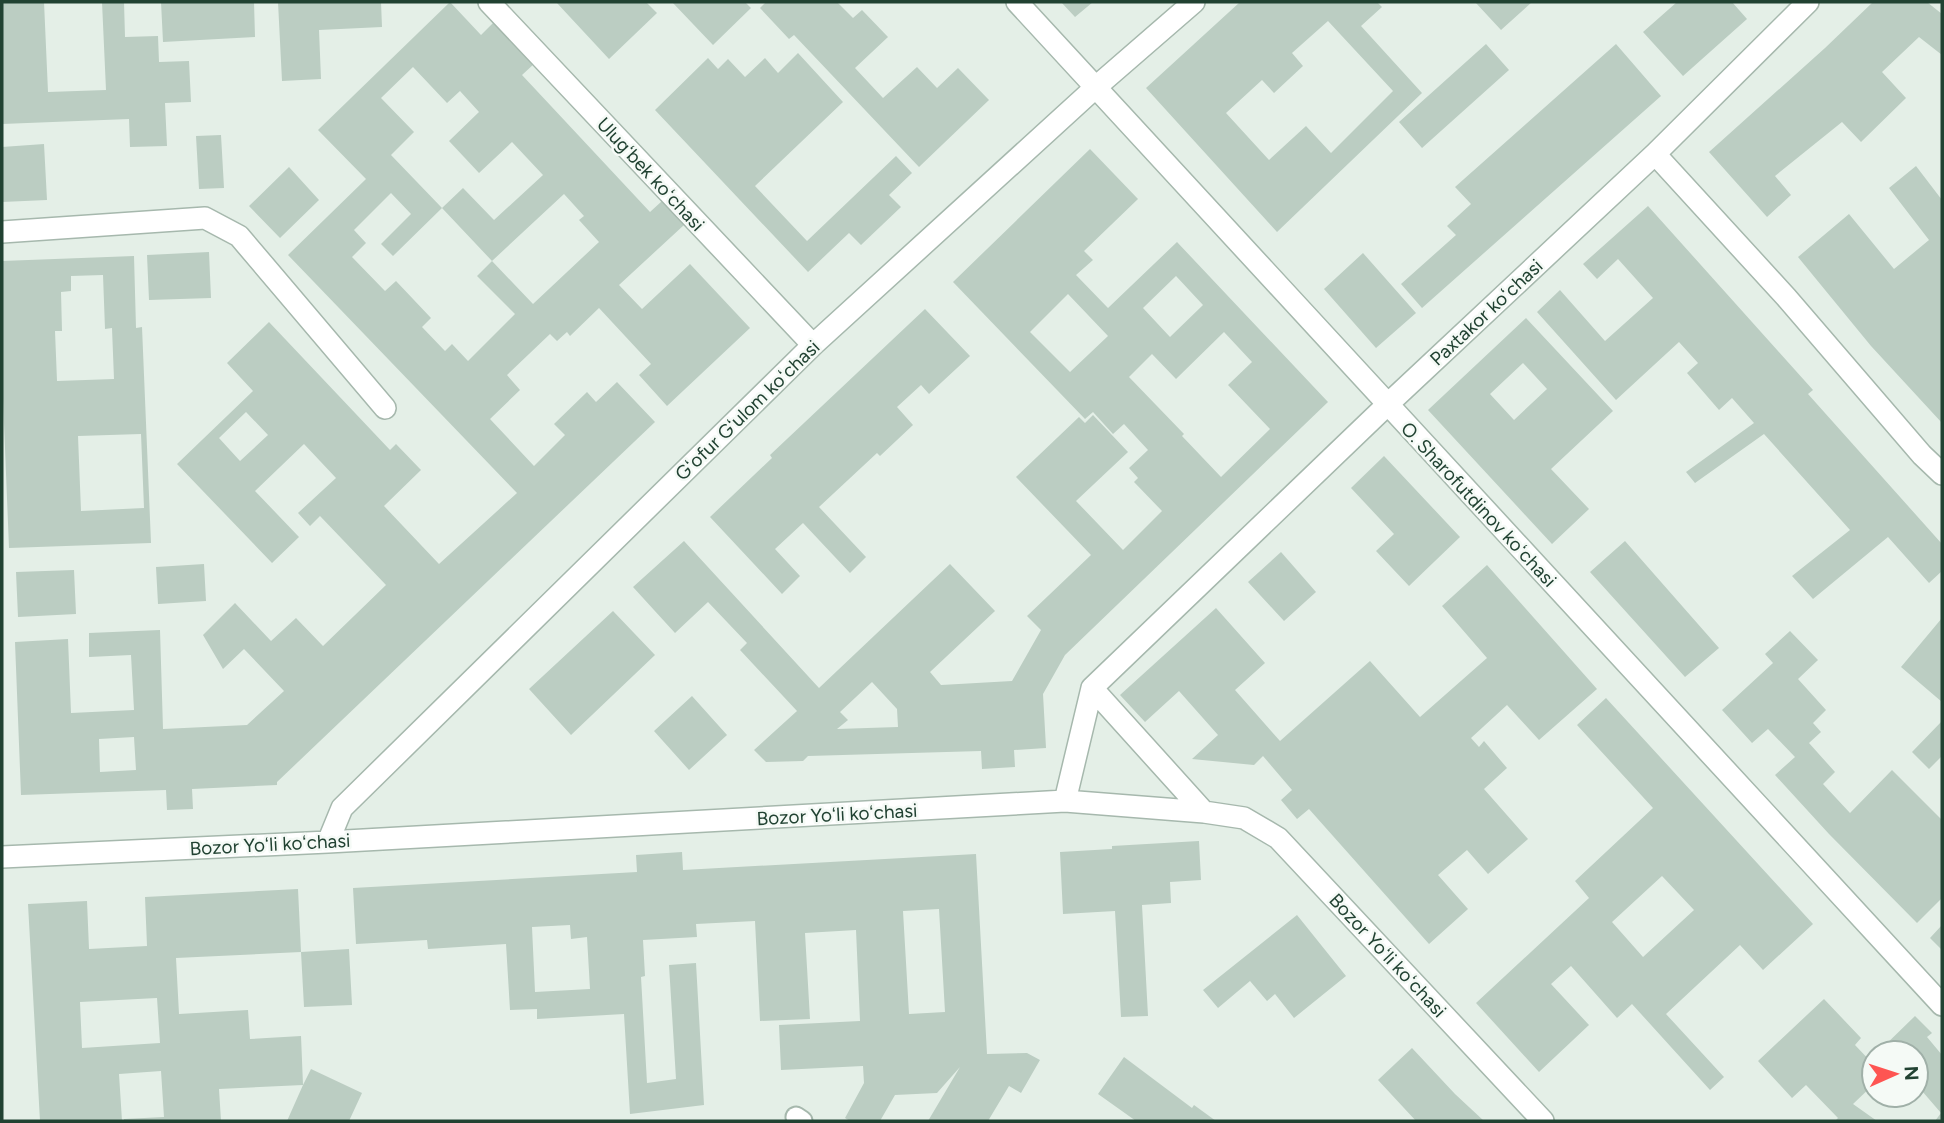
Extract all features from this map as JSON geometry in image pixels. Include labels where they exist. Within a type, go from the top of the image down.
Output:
[{"type":"street","name":"Ulugʻbek koʻchasi","points":[[488,2],[813,345]]},
{"type":"street","name":"O. Sharofutdinov koʻchasi","points":[[1017,2],[1942,1005]]},
{"type":"street","name":"Gʻofur Gʻulom koʻchasi","points":[[328,842],[342,807],[813,345],[1096,87],[1194,2]]},
{"type":"street","name":"Paxtakor koʻchasi","points":[[1092,688],[1387,405],[1655,154],[1808,2]]},
{"type":"street","points":[[1655,154],[1786,297],[1922,455],[1942,474]]},
{"type":"street","points":[[2,232],[205,218],[239,236],[385,408]]},
{"type":"street","points":[[1065,801],[1092,688]]},
{"type":"street","points":[[1092,688],[1204,812]]},
{"type":"street","name":"Bozor Yoʻli koʻchasi","points":[[2,857],[328,842],[1065,801],[1204,812],[1244,818],[1279,838],[1543,1121]]},
{"type":"building","points":[[2,2],[44,2],[48,92],[106,90],[102,2],[124,2],[125,37],[158,36],[159,62],[189,61],[191,102],[165,103],[167,146],[130,147],[129,119],[2,124]]},
{"type":"building","points":[[161,2],[254,2],[255,37],[163,42]]},
{"type":"building","points":[[278,2],[381,2],[382,27],[319,30],[321,79],[282,81]]},
{"type":"building","points":[[450,2],[481,35],[495,21],[535,63],[522,75],[650,212],[662,201],[684,225],[619,285],[642,309],[690,264],[750,328],[667,406],[639,375],[651,364],[599,308],[570,336],[567,332],[557,341],[550,334],[507,375],[520,390],[490,419],[534,466],[565,435],[554,424],[587,392],[596,402],[617,382],[655,422],[277,782],[277,785],[192,789],[193,809],[167,810],[166,790],[21,795],[15,642],[68,639],[71,713],[134,710],[131,655],[89,657],[89,633],[160,630],[163,729],[247,725],[284,691],[244,649],[223,669],[203,635],[235,603],[271,641],[296,618],[323,646],[386,585],[320,516],[310,526],[298,513],[336,478],[304,444],[255,491],[299,537],[272,563],[177,464],[253,391],[227,363],[269,322],[390,450],[396,444],[421,470],[384,506],[439,564],[517,493],[288,255],[366,179],[318,130]],"holes":[[[413,67],[447,103],[460,91],[479,112],[449,141],[479,173],[512,142],[543,175],[494,220],[463,188],[442,208],[391,155],[414,132],[381,98]],[[391,193],[411,214],[381,244],[393,256],[442,208],[492,261],[477,276],[515,314],[468,361],[452,344],[445,351],[422,327],[431,318],[396,281],[385,291],[352,257],[366,243],[354,230]],[[564,194],[584,216],[579,220],[599,242],[533,304],[492,261]],[[246,412],[268,435],[240,461],[219,438]],[[134,737],[136,770],[100,772],[99,739]]]},
{"type":"building","points":[[556,2],[646,2],[657,13],[609,59]]},
{"type":"building","points":[[672,2],[745,2],[751,8],[713,45]]},
{"type":"building","points":[[766,2],[837,2],[853,18],[862,10],[888,37],[855,68],[883,98],[917,67],[937,88],[958,68],[989,100],[919,167],[794,35],[789,39],[760,8]]},
{"type":"building","points":[[1061,2],[1093,2],[1075,17]]},
{"type":"building","points":[[1240,2],[1377,2],[1382,7],[1361,26],[1422,93],[1277,232],[1146,88]],"holes":[[[1328,21],[1393,91],[1331,153],[1306,126],[1269,160],[1226,113],[1262,80],[1274,93],[1303,66],[1292,53]]]},
{"type":"building","points":[[1475,2],[1532,2],[1501,30]]},
{"type":"building","points":[[1677,2],[1732,2],[1747,19],[1683,76],[1643,32]]},
{"type":"building","points":[[1873,2],[1927,2],[1942,14],[1942,55],[1919,37],[1882,72],[1906,98],[1861,142],[1842,122],[1775,176],[1791,195],[1767,217],[1709,152]]},
{"type":"building","points":[[1486,44],[1509,70],[1422,148],[1399,122]]},
{"type":"building","points":[[1616,44],[1661,96],[1422,308],[1401,284],[1456,235],[1447,226],[1471,204],[1455,187]]},
{"type":"building","points":[[798,53],[843,102],[755,186],[807,241],[896,156],[912,173],[889,195],[901,207],[861,245],[849,233],[808,272],[655,110],[708,58],[718,69],[728,59],[745,77],[765,58],[778,73]]},
{"type":"building","points":[[221,135],[224,188],[199,189],[196,136]]},
{"type":"building","points":[[44,144],[47,200],[2,202],[2,147]]},
{"type":"building","points":[[1090,149],[1138,199],[1084,251],[1093,260],[1076,275],[1108,308],[1177,242],[1328,402],[1065,655],[1043,694],[1046,748],[1014,750],[1015,767],[982,769],[981,751],[808,756],[803,761],[766,762],[754,750],[797,711],[740,650],[747,643],[708,602],[675,633],[633,587],[684,541],[819,688],[950,564],[995,611],[930,672],[941,685],[1012,681],[1041,630],[1027,616],[1091,555],[1016,477],[1079,417],[1085,423],[1093,415],[1128,452],[1076,501],[1123,550],[1162,511],[1134,482],[1138,478],[1129,468],[1148,450],[1124,424],[1113,434],[1093,412],[1085,419],[953,282]],"holes":[[[1176,276],[1203,305],[1170,337],[1143,308]],[[1068,294],[1108,336],[1070,372],[1030,332]],[[1224,332],[1252,362],[1228,385],[1270,429],[1221,477],[1129,377],[1152,354],[1176,379]],[[872,682],[897,709],[898,727],[837,729],[848,720],[840,712]]]},
{"type":"building","points":[[1916,166],[1942,200],[1942,423],[1871,346],[1798,257],[1849,214],[1894,269],[1929,240],[1889,188]]},
{"type":"building","points":[[289,167],[319,200],[280,238],[249,206]]},
{"type":"building","points":[[1648,206],[1813,390],[1808,394],[1942,544],[1942,571],[1929,583],[1888,537],[1813,599],[1792,576],[1850,530],[1764,434],[1695,483],[1686,472],[1754,423],[1732,398],[1719,410],[1687,373],[1698,363],[1679,342],[1616,400],[1537,312],[1560,290],[1605,341],[1653,298],[1618,259],[1597,279],[1583,264]]},
{"type":"building","points":[[209,252],[211,298],[149,300],[147,255]]},
{"type":"building","points":[[1363,253],[1416,313],[1376,348],[1324,289]]},
{"type":"building","points":[[134,256],[136,328],[142,327],[151,543],[9,548],[2,374],[2,261]],"holes":[[[103,275],[105,329],[112,328],[114,379],[57,381],[55,331],[62,331],[61,292],[71,291],[71,276]],[[141,434],[144,508],[81,511],[78,436]]]},
{"type":"building","points":[[925,309],[970,356],[929,394],[921,385],[897,407],[913,425],[880,456],[877,453],[819,507],[866,557],[850,573],[803,523],[775,549],[800,576],[782,594],[710,517],[772,458],[770,455]]},
{"type":"building","points":[[1526,318],[1613,411],[1551,469],[1589,509],[1552,544],[1428,410]],"holes":[[[1523,363],[1547,389],[1514,420],[1490,394]]]},
{"type":"building","points":[[1384,456],[1460,537],[1409,586],[1376,551],[1394,534],[1351,488]]},
{"type":"building","points":[[1625,541],[1719,648],[1685,677],[1590,572]]},
{"type":"building","points":[[1281,552],[1316,592],[1284,621],[1248,582]]},
{"type":"building","points":[[204,564],[206,601],[158,604],[156,567]]},
{"type":"building","points":[[1487,565],[1597,689],[1539,740],[1507,705],[1471,738],[1479,747],[1484,741],[1507,768],[1484,789],[1528,839],[1488,874],[1467,850],[1438,875],[1468,909],[1429,944],[1309,809],[1297,819],[1281,800],[1292,790],[1263,756],[1254,765],[1192,759],[1218,735],[1179,691],[1145,722],[1120,695],[1216,608],[1265,663],[1235,690],[1280,741],[1370,661],[1420,717],[1487,658],[1442,606]]},
{"type":"building","points":[[74,570],[76,614],[18,617],[16,572]]},
{"type":"building","points":[[613,611],[655,655],[571,735],[529,689]]},
{"type":"building","points":[[1942,618],[1942,702],[1901,667]]},
{"type":"building","points":[[1790,631],[1818,660],[1798,679],[1826,710],[1813,723],[1821,732],[1809,743],[1835,772],[1823,784],[1850,813],[1892,770],[1942,820],[1942,898],[1917,923],[1775,775],[1795,757],[1768,729],[1752,743],[1722,710],[1773,663],[1765,654]]},
{"type":"building","points":[[692,696],[727,735],[689,770],[654,731]]},
{"type":"building","points":[[1606,698],[1813,924],[1763,970],[1740,945],[1666,1014],[1724,1077],[1710,1090],[1632,1004],[1617,1018],[1571,966],[1551,984],[1589,1025],[1539,1072],[1476,1003],[1589,898],[1575,881],[1653,808],[1577,725]],"holes":[[[1662,876],[1694,910],[1643,957],[1612,922]]]},
{"type":"building","points":[[1942,721],[1942,756],[1929,769],[1912,752]]},
{"type":"building","points":[[1199,841],[1201,880],[1170,882],[1171,903],[1142,905],[1148,1016],[1121,1017],[1115,911],[1063,914],[1060,852]]},
{"type":"building","points":[[682,852],[683,870],[976,854],[987,1054],[1027,1053],[1040,1060],[1021,1093],[1009,1086],[988,1121],[928,1121],[960,1067],[937,1093],[895,1095],[880,1121],[850,1121],[845,1118],[864,1083],[863,1066],[781,1070],[779,1025],[860,1021],[856,930],[805,933],[810,1019],[760,1021],[755,921],[696,924],[697,937],[643,940],[645,976],[641,977],[647,1083],[676,1079],[669,965],[696,963],[704,1105],[630,1114],[624,1014],[537,1019],[537,1009],[510,1010],[506,944],[428,949],[427,940],[356,944],[353,888],[637,872],[636,855]],"holes":[[[939,909],[945,1012],[909,1014],[903,911]],[[570,925],[571,939],[587,937],[590,989],[535,992],[532,927]]]},
{"type":"building","points":[[298,889],[301,952],[176,958],[179,1014],[248,1010],[250,1039],[301,1036],[303,1085],[219,1089],[221,1121],[124,1121],[164,1117],[161,1071],[119,1074],[122,1121],[40,1121],[28,904],[87,901],[89,949],[147,946],[145,897]],"holes":[[[157,998],[160,1043],[82,1048],[80,1002]]]},
{"type":"building","points":[[1297,915],[1346,976],[1294,1018],[1275,994],[1267,1001],[1250,981],[1218,1008],[1203,990]]},
{"type":"building","points":[[1942,925],[1942,950],[1930,938]]},
{"type":"building","points":[[349,949],[352,1005],[304,1007],[301,952]]},
{"type":"building","points":[[1824,999],[1861,1038],[1855,1045],[1860,1050],[1860,1097],[1853,1104],[1877,1121],[1835,1121],[1838,1118],[1806,1085],[1792,1098],[1758,1061]]},
{"type":"building","points":[[1915,1016],[1932,1033],[1927,1037],[1929,1039],[1891,1039]]},
{"type":"building","points":[[1930,1041],[1942,1055],[1942,1121],[1935,1121],[1941,1113],[1930,1100]]},
{"type":"building","points":[[1412,1048],[1484,1121],[1416,1121],[1378,1080]]},
{"type":"building","points":[[1124,1057],[1192,1108],[1194,1105],[1216,1121],[1136,1121],[1098,1094]]},
{"type":"building","points":[[311,1069],[362,1093],[349,1121],[287,1121]]}]
